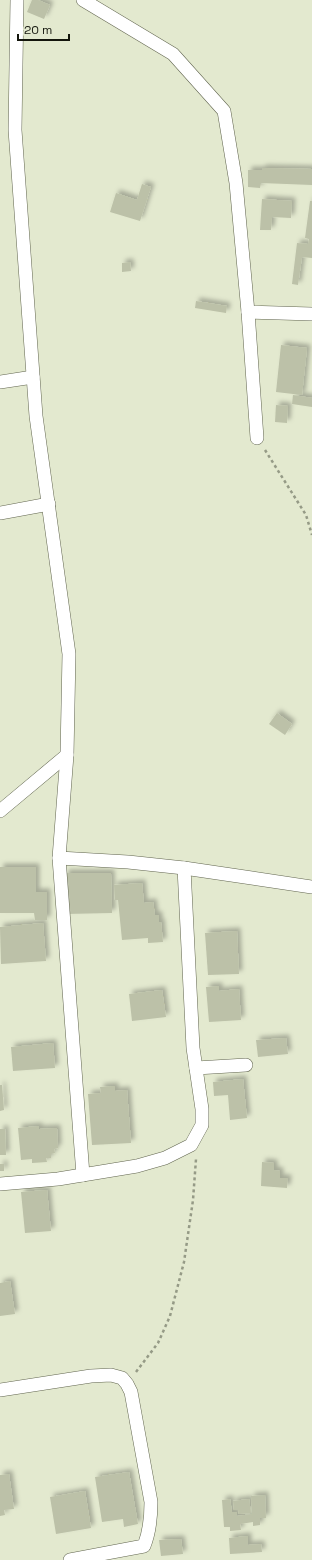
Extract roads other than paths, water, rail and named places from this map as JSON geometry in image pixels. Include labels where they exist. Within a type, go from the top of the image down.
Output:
[{"type":"street","points":[[17,0],[15,130],[36,416],[69,654],[67,755],[59,858],[83,1175]]},
{"type":"street","points":[[83,0],[173,54],[224,111],[236,183],[248,312],[257,438]]},
{"type":"street","points":[[248,312],[312,314]]},
{"type":"street","points":[[0,382],[34,377]]},
{"type":"street","points":[[0,513],[49,504]]},
{"type":"street","points":[[0,811],[67,755]]},
{"type":"street","points":[[59,858],[128,862],[184,868],[312,887]]},
{"type":"street","points":[[0,1184],[58,1179],[137,1166],[164,1158],[191,1145],[202,1125],[202,1109],[193,1048],[184,868]]},
{"type":"street","points":[[196,1068],[246,1065]]},
{"type":"street","points":[[0,1390],[91,1376],[111,1375],[122,1378],[131,1392],[151,1502],[151,1519],[147,1538],[144,1546],[70,1560]]}]
